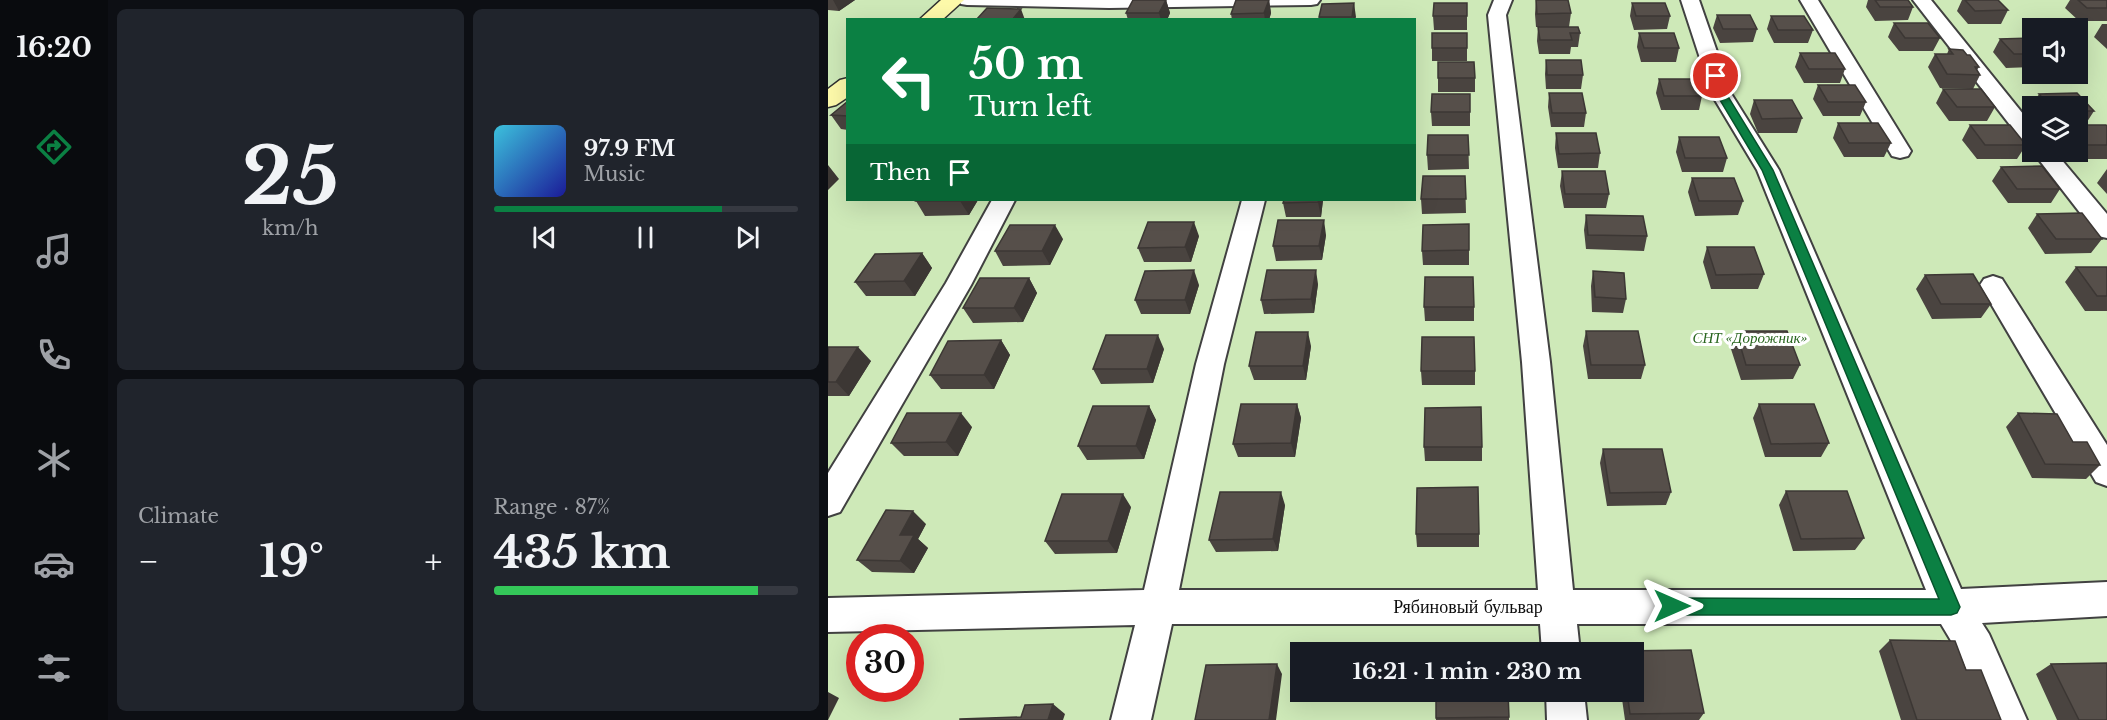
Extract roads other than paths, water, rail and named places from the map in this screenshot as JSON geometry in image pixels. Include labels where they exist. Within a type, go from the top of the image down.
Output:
[{"type":"street","points":[[932,18],[954,0]]},
{"type":"street","points":[[967,0],[1109,3],[1311,0]]},
{"type":"street","points":[[1298,18],[1303,0]]},
{"type":"street","points":[[1503,0],[1497,15],[1536,362],[1560,642]]},
{"type":"street","points":[[1690,0],[1722,95],[1767,170],[1951,607],[1976,647],[2007,720]]},
{"type":"street","points":[[1809,0],[1900,151]]},
{"type":"street","points":[[1922,0],[2022,125]]},
{"type":"street","points":[[1101,18],[1109,3]]},
{"type":"street","points":[[828,100],[846,86]]},
{"type":"street","points":[[2052,162],[2107,230]]},
{"type":"street","points":[[828,502],[958,285],[1003,201]]},
{"type":"street","points":[[1131,720],[1158,607],[1210,364],[1253,201]]},
{"type":"street","points":[[1993,285],[2107,472]]},
{"type":"street","name":"Рябиновый бульвар","points":[[828,615],[1158,607],[1951,607],[2107,599]]},
{"type":"street","points":[[1566,702],[1567,720]]},
{"type":"park label","name":"СНТ «Дорожник»","points":[[1750,337]]}]
